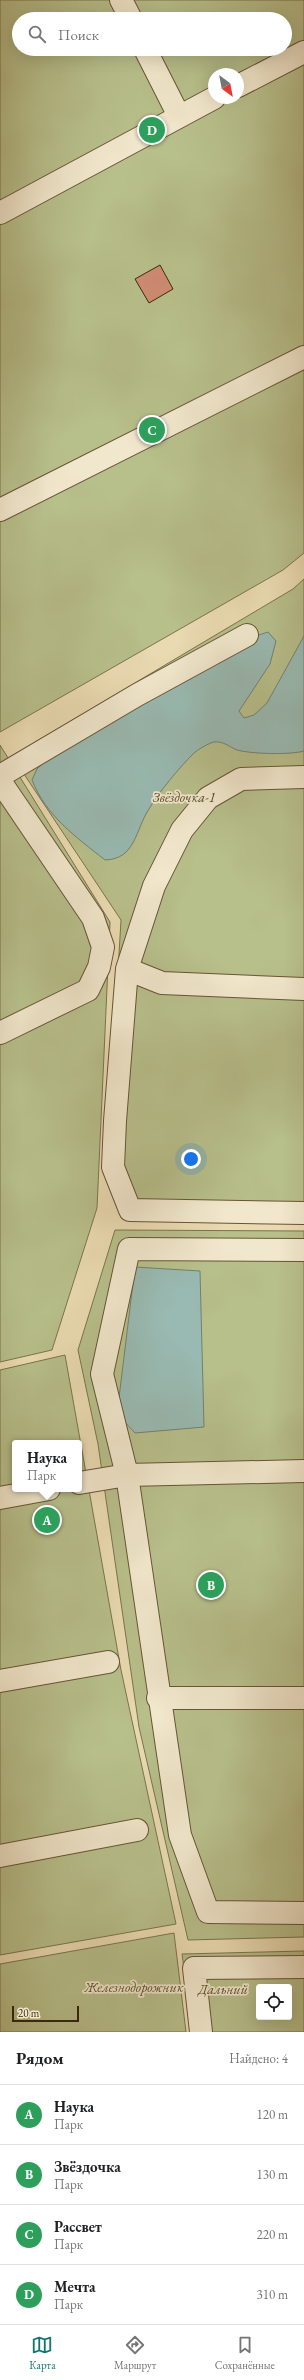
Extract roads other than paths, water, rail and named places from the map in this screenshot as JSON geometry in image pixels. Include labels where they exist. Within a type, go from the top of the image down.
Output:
[{"type":"street","points":[[121,0],[127,12]]},
{"type":"street","points":[[244,83],[304,52]]},
{"type":"street","points":[[149,56],[179,116]]},
{"type":"street","points":[[0,213],[208,101]]},
{"type":"street","points":[[0,510],[304,357]]},
{"type":"street","points":[[0,776],[137,695],[247,635]]},
{"type":"street","points":[[304,777],[241,779],[208,798],[182,830],[154,886],[127,969],[113,1167],[130,1210],[304,1212]]},
{"type":"street","points":[[0,781],[93,918],[103,947],[99,967],[88,990],[0,1033]]},
{"type":"street","points":[[127,969],[162,983],[304,989]]},
{"type":"street","points":[[304,1250],[129,1249],[102,1374],[127,1475],[158,1698],[180,1836],[208,1912],[304,1913]]},
{"type":"street","points":[[82,1483],[127,1475],[304,1471]]},
{"type":"street","points":[[0,1498],[33,1492]]},
{"type":"street","points":[[0,1681],[108,1662]]},
{"type":"street","points":[[158,1698],[304,1698]]},
{"type":"street","points":[[0,1856],[138,1830]]},
{"type":"street","points":[[201,2032],[194,1968],[304,1967]]},
{"type":"water","points":[[268,632],[276,641],[270,664],[239,711],[244,718],[254,715],[267,703],[304,636],[304,751],[270,754],[237,750],[224,743],[218,742],[214,742],[203,747],[188,759],[163,788],[144,817],[129,849],[123,855],[115,858],[105,860],[63,825],[45,804],[32,780],[37,769],[55,752],[253,637]]},
{"type":"water","points":[[135,1267],[200,1271],[204,1427],[135,1433],[117,1414]]},
{"type":"place","name":"Мечта","points":[[152,130]]},
{"type":"place","name":"Рассвет","points":[[152,430]]},
{"type":"place","name":"Наука","points":[[47,1520]]},
{"type":"place","name":"Звёздочка","points":[[211,1585]]},
{"type":"park label","name":"Звёздочка-1","points":[[184,797]]},
{"type":"park label","name":"Железнодорожник","points":[[134,1987]]},
{"type":"park label","name":"Дальний","points":[[223,1989]]}]
